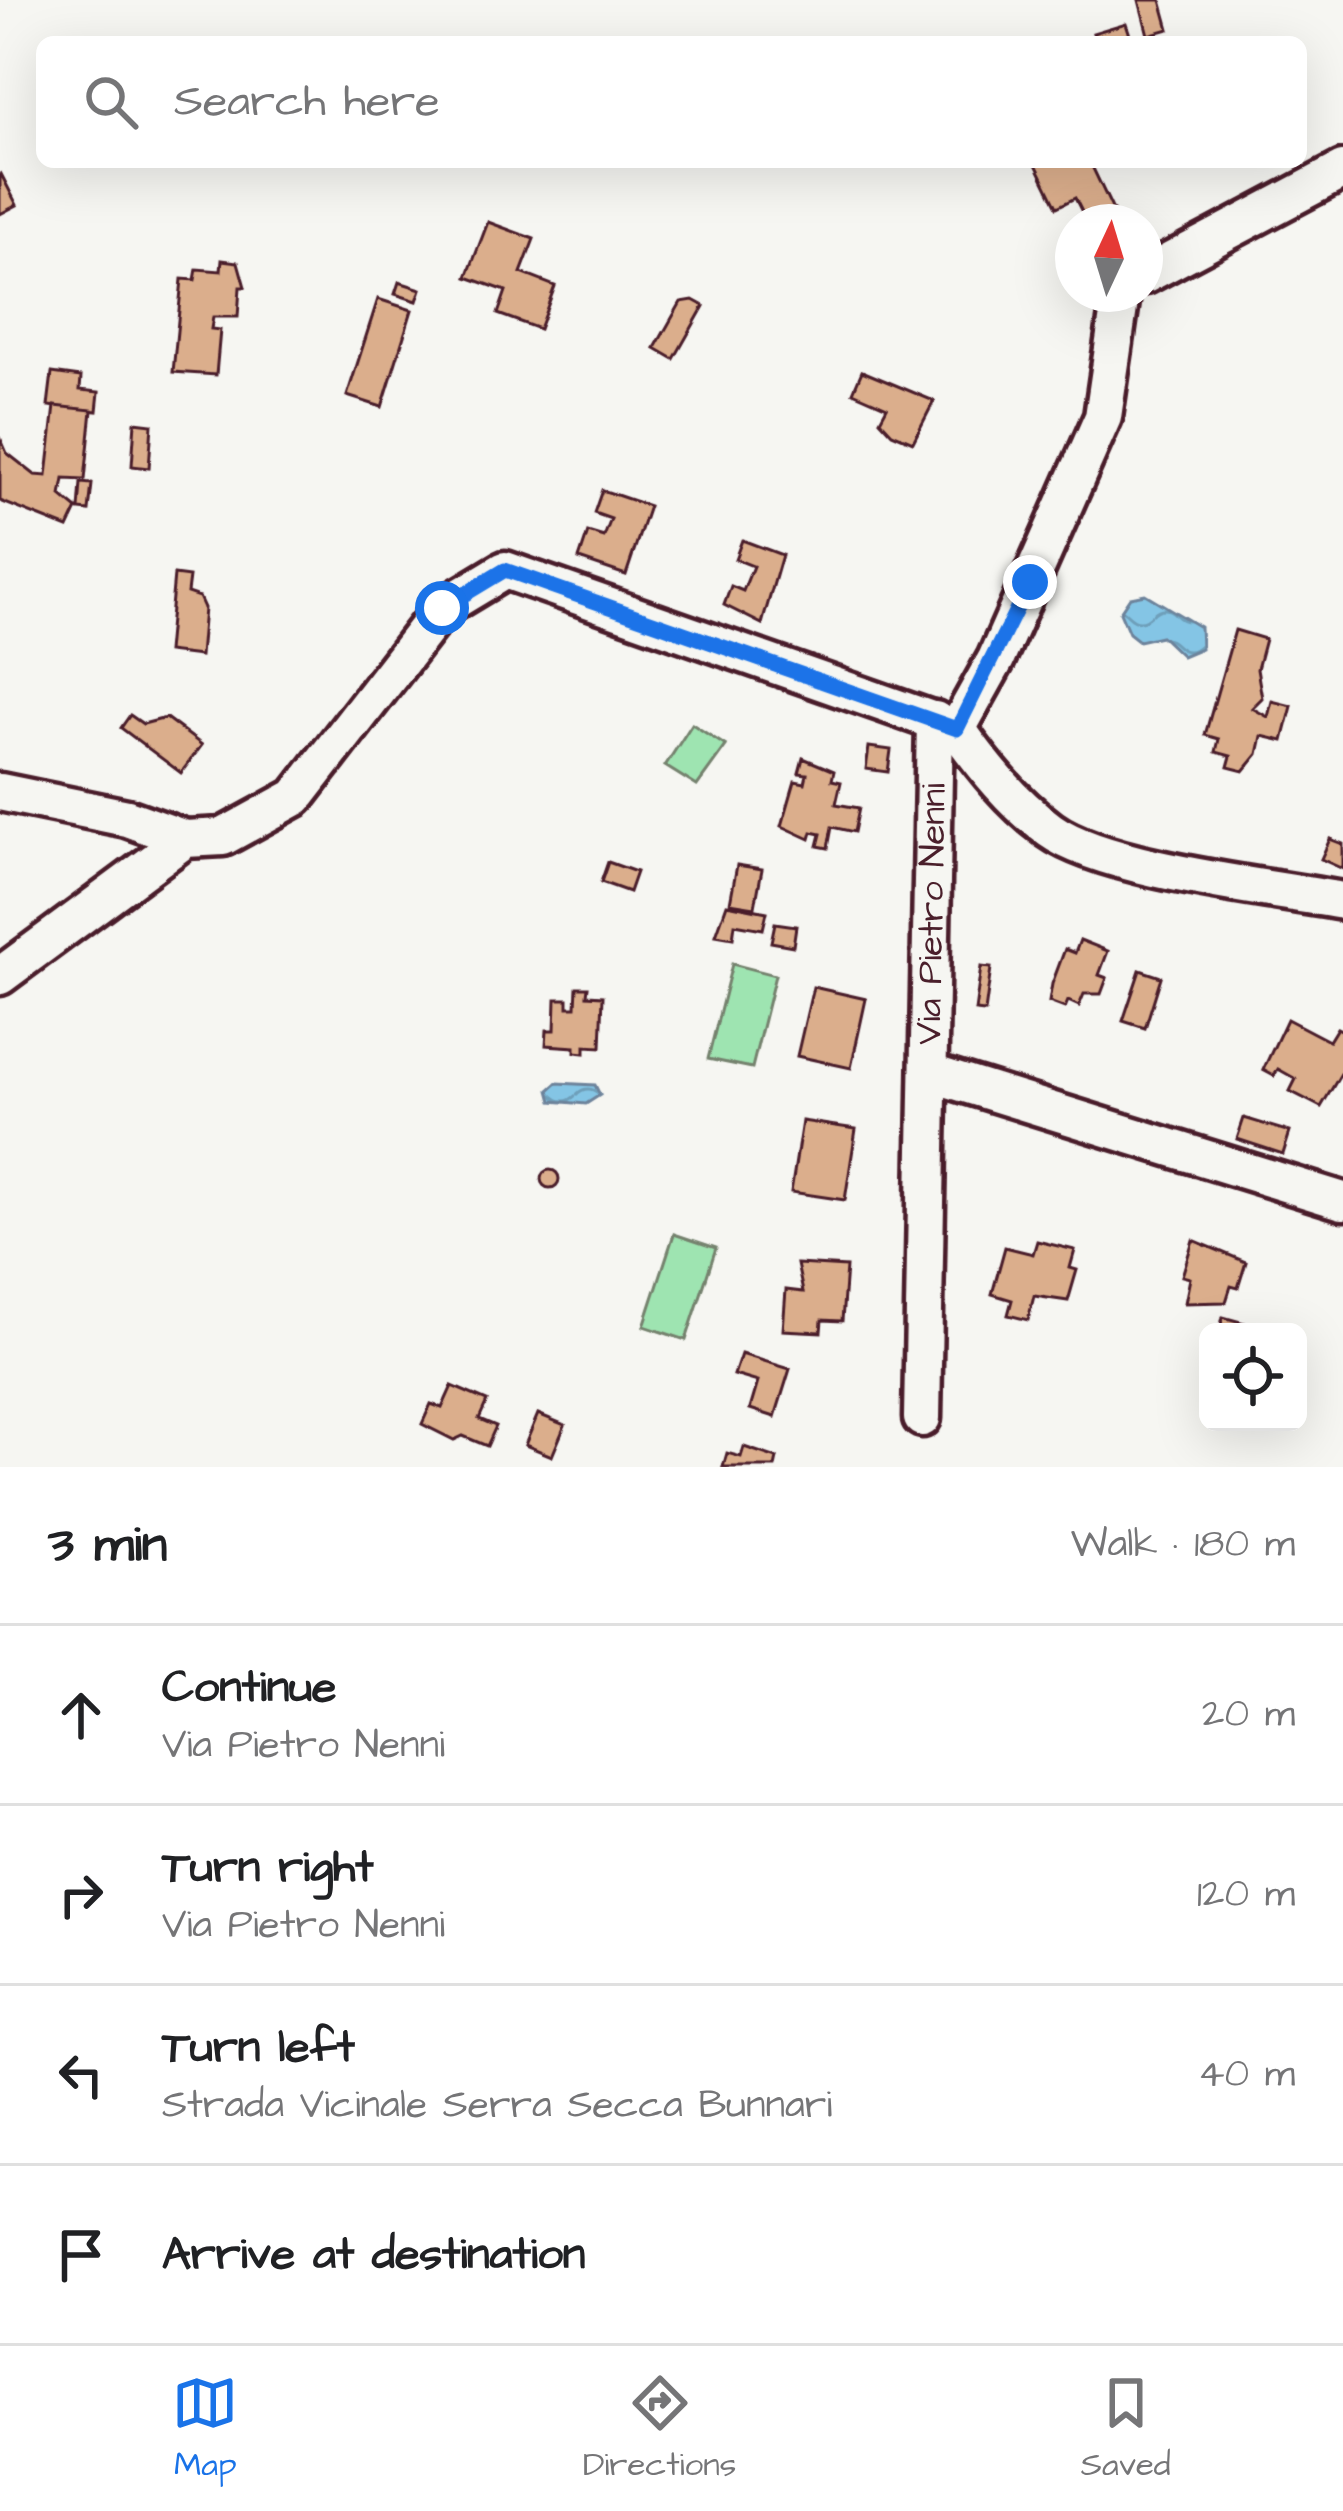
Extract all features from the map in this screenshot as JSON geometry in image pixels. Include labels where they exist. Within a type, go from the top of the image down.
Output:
[{"type":"street","points":[[1163,265],[1343,170]]},
{"type":"street","points":[[946,725],[996,659],[1103,417],[1118,312]]},
{"type":"street","points":[[0,792],[127,818],[184,839],[223,837],[296,796],[442,608],[505,570],[946,725],[986,772],[1053,832],[1126,859],[1343,901]]},
{"type":"street","name":"Via Pietro Nenni","points":[[946,725],[930,1073],[1343,1201]]},
{"type":"street","points":[[0,976],[184,839]]},
{"type":"street","points":[[922,1418],[930,1073]]},
{"type":"green space","points":[[692,724],[726,746],[697,786],[665,766]]},
{"type":"green space","points":[[732,964],[775,975],[752,1068],[708,1059]]},
{"type":"green space","points":[[674,1234],[716,1248],[686,1340],[644,1326]]},
{"type":"water","points":[[1145,594],[1200,627],[1201,648],[1182,656],[1161,636],[1139,641],[1129,633],[1120,612],[1130,597]]},
{"type":"water","points":[[557,1083],[595,1085],[600,1095],[586,1104],[552,1101],[549,1090]]},
{"type":"building","points":[[1139,0],[1161,0],[1169,29],[1148,35]]},
{"type":"building","points":[[1126,23],[1130,36],[1094,36]]},
{"type":"building","points":[[1038,168],[1093,168],[1110,204],[1078,204],[1075,198],[1056,204]]},
{"type":"building","points":[[0,175],[17,205],[0,214]]},
{"type":"building","points":[[488,222],[534,239],[521,273],[555,286],[539,329],[498,314],[506,291],[467,277]]},
{"type":"building","points":[[222,260],[238,262],[245,287],[240,287],[238,317],[213,317],[211,329],[220,330],[216,375],[173,372],[182,279],[195,280],[197,269],[221,271]]},
{"type":"building","points":[[399,282],[421,289],[417,301],[395,294]]},
{"type":"building","points":[[378,299],[412,310],[382,407],[347,396]]},
{"type":"building","points":[[693,300],[704,306],[674,359],[655,348],[681,302]]},
{"type":"building","points":[[862,371],[934,401],[913,442],[892,433],[880,420],[887,407],[853,392]]},
{"type":"building","points":[[52,373],[81,377],[80,390],[99,392],[97,411],[48,406]]},
{"type":"building","points":[[55,406],[92,410],[85,480],[64,479],[61,496],[77,509],[68,528],[0,501],[0,437],[7,453],[35,475],[47,476]]},
{"type":"building","points":[[135,422],[152,424],[149,468],[132,466]]},
{"type":"building","points":[[81,483],[92,484],[89,511],[79,510]]},
{"type":"building","points":[[602,490],[649,506],[626,575],[579,559],[588,532],[604,537],[611,519],[594,513]]},
{"type":"building","points":[[742,540],[782,555],[762,624],[724,605],[731,586],[743,591],[753,566],[735,559]]},
{"type":"building","points":[[174,575],[189,577],[187,593],[199,597],[204,608],[200,656],[167,652]]},
{"type":"building","points":[[1235,630],[1265,639],[1257,669],[1262,698],[1252,708],[1268,717],[1272,701],[1292,706],[1283,741],[1262,736],[1258,754],[1244,771],[1228,767],[1231,756],[1216,752],[1219,739],[1205,735]]},
{"type":"building","points":[[130,715],[143,724],[166,718],[202,745],[181,773],[121,728]]},
{"type":"building","points":[[869,747],[891,750],[888,772],[866,769]]},
{"type":"building","points":[[803,758],[834,771],[832,780],[841,782],[836,804],[859,808],[854,832],[832,827],[828,848],[818,846],[821,834],[812,832],[810,839],[782,826],[795,781],[805,783],[807,774],[799,773]]},
{"type":"building","points":[[1330,839],[1343,844],[1343,869],[1321,859]]},
{"type":"building","points":[[608,862],[636,872],[629,892],[601,882]]},
{"type":"building","points":[[737,865],[762,869],[755,907],[730,903]]},
{"type":"building","points":[[727,904],[767,912],[763,929],[735,924],[733,938],[716,935]]},
{"type":"building","points":[[775,923],[796,926],[793,946],[771,942]]},
{"type":"building","points":[[1080,940],[1108,951],[1099,975],[1107,978],[1101,994],[1084,994],[1079,1006],[1068,1001],[1065,1008],[1049,1002],[1052,984],[1065,949],[1075,953]]},
{"type":"building","points":[[981,967],[991,968],[985,1012],[975,1011]]},
{"type":"building","points":[[1140,970],[1161,977],[1145,1028],[1123,1021]]},
{"type":"building","points":[[577,987],[588,987],[587,995],[603,996],[601,1047],[585,1046],[585,1053],[575,1052],[575,1047],[546,1045],[547,1030],[555,1030],[556,999],[568,999],[568,1007],[576,1007]]},
{"type":"building","points":[[813,987],[866,999],[851,1068],[797,1056]]},
{"type":"building","points":[[1287,1019],[1329,1041],[1337,1028],[1343,1031],[1343,1070],[1321,1107],[1290,1091],[1296,1079],[1278,1069],[1274,1076],[1263,1070]]},
{"type":"building","points":[[1244,1118],[1290,1132],[1283,1154],[1237,1139]]},
{"type":"building","points":[[802,1121],[856,1129],[845,1200],[791,1192]]},
{"type":"building","points":[[550,1170],[559,1179],[550,1188],[541,1179]]},
{"type":"building","points":[[1193,1240],[1246,1262],[1238,1288],[1231,1286],[1226,1302],[1185,1303],[1190,1278],[1182,1276]]},
{"type":"building","points":[[1037,1241],[1075,1250],[1070,1268],[1077,1270],[1068,1301],[1034,1296],[1028,1320],[1008,1315],[1012,1300],[992,1294],[1005,1247],[1033,1254]]},
{"type":"building","points":[[797,1264],[846,1267],[842,1321],[822,1320],[821,1332],[783,1330],[786,1290],[803,1292]]},
{"type":"building","points":[[741,1354],[790,1369],[775,1417],[750,1409],[758,1382],[734,1375]]},
{"type":"building","points":[[452,1386],[487,1401],[479,1419],[496,1426],[487,1446],[463,1436],[454,1440],[422,1424],[431,1404],[442,1408]]},
{"type":"building","points":[[538,1414],[565,1425],[552,1456],[525,1445]]},
{"type":"building","points":[[744,1447],[777,1458],[775,1467],[723,1467],[727,1453],[741,1457]]},
{"type":"route","points":[[442,608],[505,570],[957,729],[996,659],[1030,582]]}]
